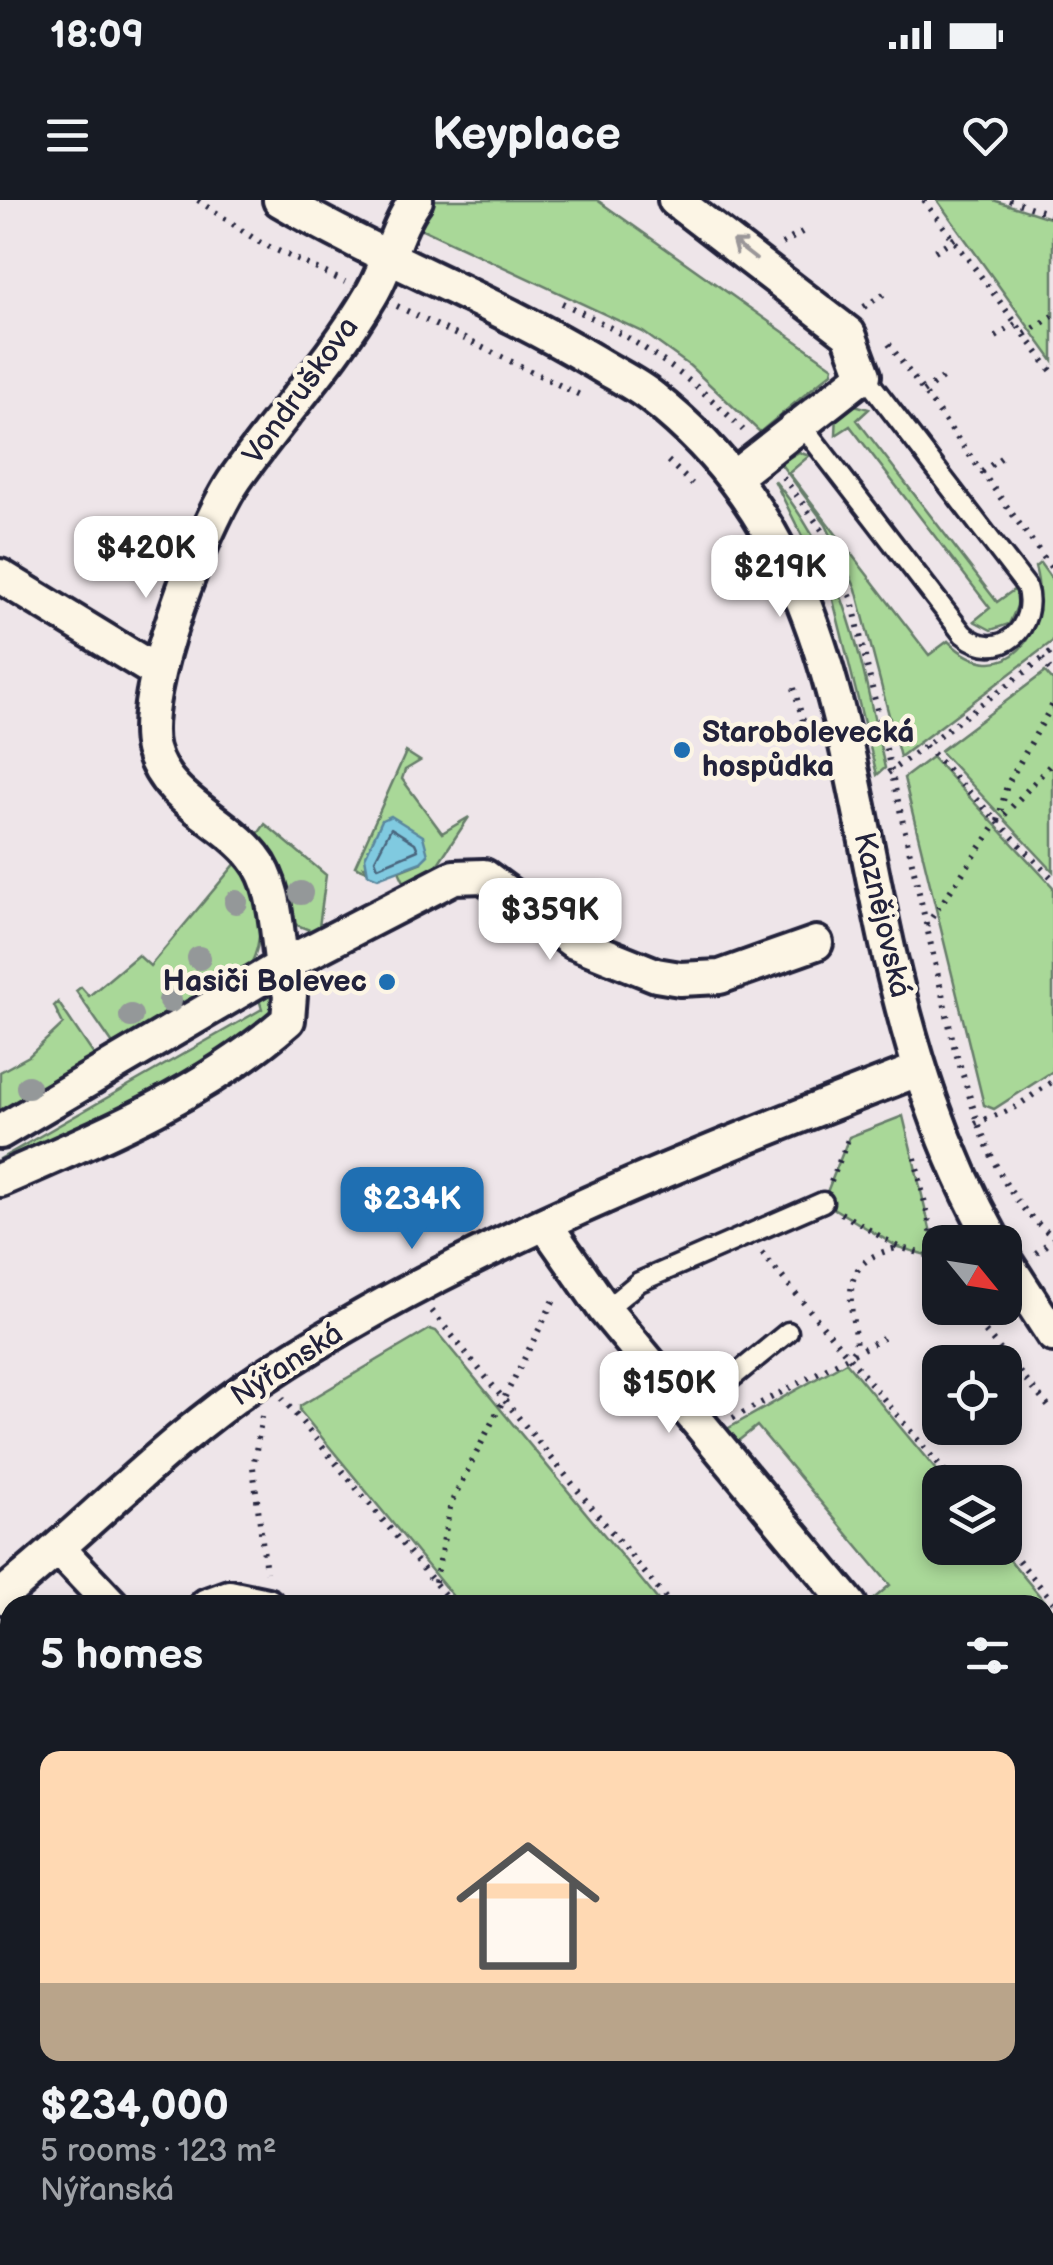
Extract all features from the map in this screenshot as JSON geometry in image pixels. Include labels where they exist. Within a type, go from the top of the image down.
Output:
[{"type":"street","name":"Kaznějovská","points":[[280,200],[555,338],[652,397],[734,476],[776,537],[809,606],[920,1070],[925,1137],[983,1225]]},
{"type":"street","name":"Vondruškova","points":[[0,1180],[150,1112],[270,1036],[288,1020],[291,1009],[270,886],[254,857],[170,785],[158,766],[150,726],[156,672],[173,618],[234,481],[372,294],[400,225],[416,200]]},
{"type":"street","points":[[675,200],[848,334],[864,375],[734,476]]},
{"type":"street","points":[[0,576],[156,672]]},
{"type":"street","points":[[0,1132],[282,966],[454,877],[484,876],[574,942],[656,975],[680,980],[720,977],[816,943]]},
{"type":"street","name":"Nýřanská","points":[[2,1595],[229,1400],[412,1286],[544,1224],[920,1070]]},
{"type":"street","points":[[544,1224],[605,1310],[842,1595]]},
{"type":"street","points":[[1022,1288],[1053,1335]]},
{"type":"street","points":[[60,1549],[103,1595]]},
{"type":"lane","points":[[801,424],[963,634],[982,645],[994,645],[1016,636],[1030,612],[1026,586],[864,375]]},
{"type":"lane","points":[[605,1310],[639,1282],[823,1202]]},
{"type":"lane","points":[[700,1424],[788,1332]]},
{"type":"path","points":[[198,200],[259,242],[596,404]]},
{"type":"path","points":[[924,200],[1053,373]]},
{"type":"path","points":[[1009,200],[1053,214]]},
{"type":"path","points":[[781,245],[802,232]]},
{"type":"path","points":[[935,251],[955,238]]},
{"type":"path","points":[[863,308],[888,290]]},
{"type":"path","points":[[553,298],[627,333],[714,400],[764,452],[822,530],[852,600],[955,1050],[1008,1193],[1028,1218],[1053,1236]]},
{"type":"path","points":[[1025,334],[1053,316]]},
{"type":"path","points":[[996,337],[1017,323]]},
{"type":"path","points":[[924,392],[948,374]]},
{"type":"path","points":[[982,472],[1006,454]]},
{"type":"path","points":[[665,458],[703,498]]},
{"type":"path","points":[[1045,559],[1053,553]]},
{"type":"path","points":[[855,797],[1053,651]]},
{"type":"path","points":[[1042,660],[1053,674]]},
{"type":"path","points":[[790,674],[810,744]]},
{"type":"path","points":[[998,822],[1007,786],[1053,704]]},
{"type":"path","points":[[925,746],[1053,878]]},
{"type":"path","points":[[890,955],[927,925],[998,822],[1053,762]]},
{"type":"path","points":[[934,1225],[925,1137],[1013,1109],[1053,1082]]},
{"type":"path","points":[[850,1137],[823,1202],[898,1248],[922,1254]]},
{"type":"path","points":[[747,1236],[939,1465]]},
{"type":"path","points":[[848,1356],[856,1346],[847,1298],[855,1274],[865,1261],[898,1248]]},
{"type":"path","points":[[434,1582],[451,1503],[562,1284]]},
{"type":"path","points":[[412,1286],[664,1595]]},
{"type":"path","points":[[979,1325],[1053,1412]]},
{"type":"path","points":[[700,1424],[735,1416],[883,1338]]},
{"type":"path","points":[[264,1376],[445,1595]]},
{"type":"path","points":[[262,1415],[254,1467],[269,1595]]},
{"type":"path","points":[[1022,1565],[1047,1595]]},
{"type":"green space","points":[[434,200],[597,200],[833,367],[832,372],[760,432],[690,366],[643,332],[420,228],[422,215]]},
{"type":"green space","points":[[937,200],[993,200],[1053,219],[1053,361]]},
{"type":"green space","points":[[851,404],[869,409],[857,420],[997,602],[1015,589],[1019,602],[1009,624],[991,630],[974,621],[990,608],[850,426],[836,435],[837,413]]},
{"type":"green space","points":[[799,452],[809,456],[789,473],[929,655],[948,641],[969,656],[988,662],[1005,659],[1030,634],[1037,614],[1035,567],[1040,563],[1053,581],[1053,641],[900,757],[856,589],[826,525],[780,463]]},
{"type":"green space","points":[[774,480],[819,547],[848,616],[885,768],[877,775],[832,596]]},
{"type":"green space","points":[[1045,672],[1053,681],[1053,871],[940,751]]},
{"type":"green space","points":[[406,752],[420,761],[405,770],[402,779],[442,833],[469,817],[431,874],[406,886],[399,871],[422,862],[364,866],[367,871],[355,866]]},
{"type":"green space","points":[[932,757],[1053,887],[1053,1071],[994,1109],[984,1105],[904,778]]},
{"type":"green space","points":[[265,824],[326,875],[319,927],[312,931],[292,923],[276,867],[255,838]]},
{"type":"green space","points":[[237,862],[252,885],[259,912],[259,940],[250,966],[117,1050],[76,991],[81,987],[89,996],[138,955],[150,966]]},
{"type":"green space","points":[[268,990],[275,993],[282,1006],[192,1076],[0,1171],[0,1159],[262,1009],[258,996]]},
{"type":"green space","points":[[58,1002],[98,1061],[0,1117],[0,1072],[29,1056],[63,1024],[54,1006]]},
{"type":"green space","points":[[903,1116],[929,1225],[922,1225],[922,1254],[898,1247],[823,1202],[849,1137]]},
{"type":"green space","points":[[430,1329],[436,1331],[654,1595],[452,1595],[300,1411],[300,1406]]},
{"type":"green space","points":[[846,1362],[932,1465],[922,1465],[922,1565],[1014,1565],[1039,1595],[878,1595],[890,1585],[757,1426],[738,1441],[727,1429]]},
{"type":"water","points":[[391,816],[423,836],[428,855],[421,862],[378,878],[368,874],[365,857],[382,820]]},
{"type":"place","name":"Starobolevecká hospůdka","points":[[682,750]]},
{"type":"place","name":"Hasiči Bolevec","points":[[387,982]]}]
